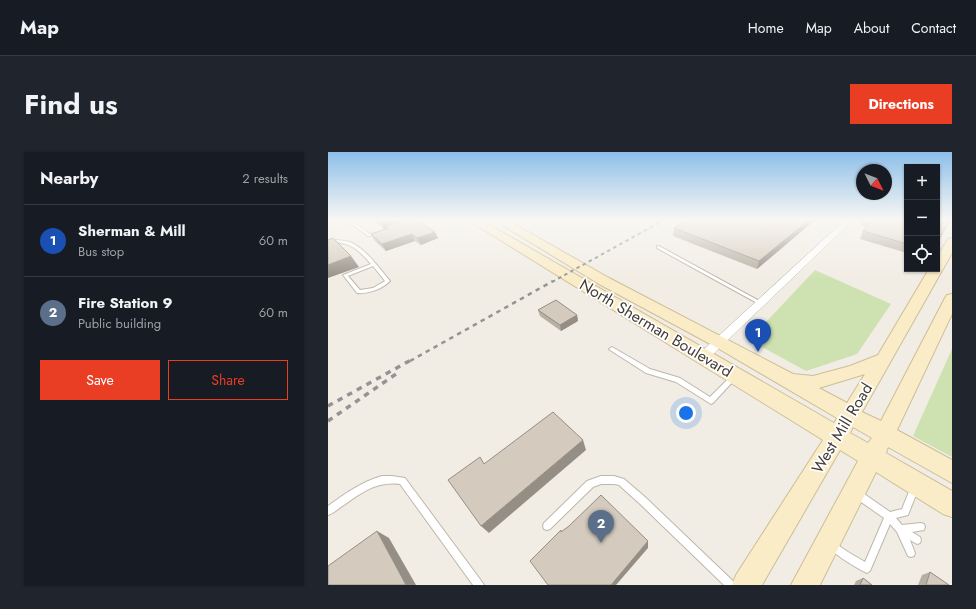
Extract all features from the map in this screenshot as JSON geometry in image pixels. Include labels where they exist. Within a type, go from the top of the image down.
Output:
[{"type":"main road","name":"North Sherman Boulevard","points":[[508,240],[952,505]]},
{"type":"main road","name":"North Sherman Boulevard","points":[[534,240],[604,281],[720,342],[952,472]]},
{"type":"main road","name":"West Mill Road","points":[[940,263],[952,242]]},
{"type":"main road","name":"West Mill Road","points":[[746,585],[884,359],[935,272]]},
{"type":"main road","points":[[805,585],[885,434],[952,298]]},
{"type":"main road","points":[[788,381],[813,383],[855,371],[884,359]]},
{"type":"street","points":[[704,356],[828,240]]},
{"type":"lane","points":[[328,241],[349,243],[354,246],[373,265],[388,281],[385,284],[365,292],[360,292],[345,275],[373,265]]},
{"type":"lane","points":[[658,247],[761,303]]},
{"type":"lane","points":[[612,349],[648,371],[678,380],[711,401],[736,375]]},
{"type":"lane","points":[[328,511],[369,484],[392,478],[402,481],[479,585]]},
{"type":"lane","points":[[547,526],[590,484],[601,480],[614,480],[621,482],[732,585]]},
{"type":"lane","points":[[889,516],[905,512],[917,484]]},
{"type":"lane","points":[[854,492],[889,516],[900,529],[912,553]]},
{"type":"lane","points":[[828,541],[845,555],[867,568],[889,516]]},
{"type":"lane","points":[[900,529],[921,527]]},
{"type":"lane","points":[[900,529],[917,540]]},
{"type":"green space","points":[[815,270],[891,304],[857,354],[806,371],[749,340]]},
{"type":"green space","points":[[952,349],[952,457],[913,436]]},
{"type":"building","points":[[328,240],[335,240],[351,256],[328,265]]},
{"type":"building","points":[[378,240],[393,240],[382,244]]},
{"type":"building","points":[[705,240],[784,240],[759,261]]},
{"type":"building","points":[[894,240],[904,240],[904,243]]},
{"type":"building","points":[[556,300],[577,315],[560,325],[538,310]]},
{"type":"building","points":[[553,412],[583,440],[481,526],[448,480],[480,457],[484,464]]},
{"type":"building","points":[[601,495],[648,541],[611,585],[548,585],[530,561],[561,530],[561,532],[569,526]]},
{"type":"building","points":[[377,531],[406,585],[328,585],[328,566]]},
{"type":"building","points":[[930,572],[949,585],[926,585]]},
{"type":"building","points":[[863,578],[872,585],[860,585]]},
{"type":"railway","points":[[552,282],[627,240]]},
{"type":"railway","points":[[410,361],[553,281]]},
{"type":"railway","points":[[328,406],[411,360]]},
{"type":"railway","points":[[328,421],[396,374]]},
{"type":"place","name":"Sherman & Mill","points":[[758,352]]},
{"type":"place","name":"Fire Station 9","points":[[601,543]]}]
